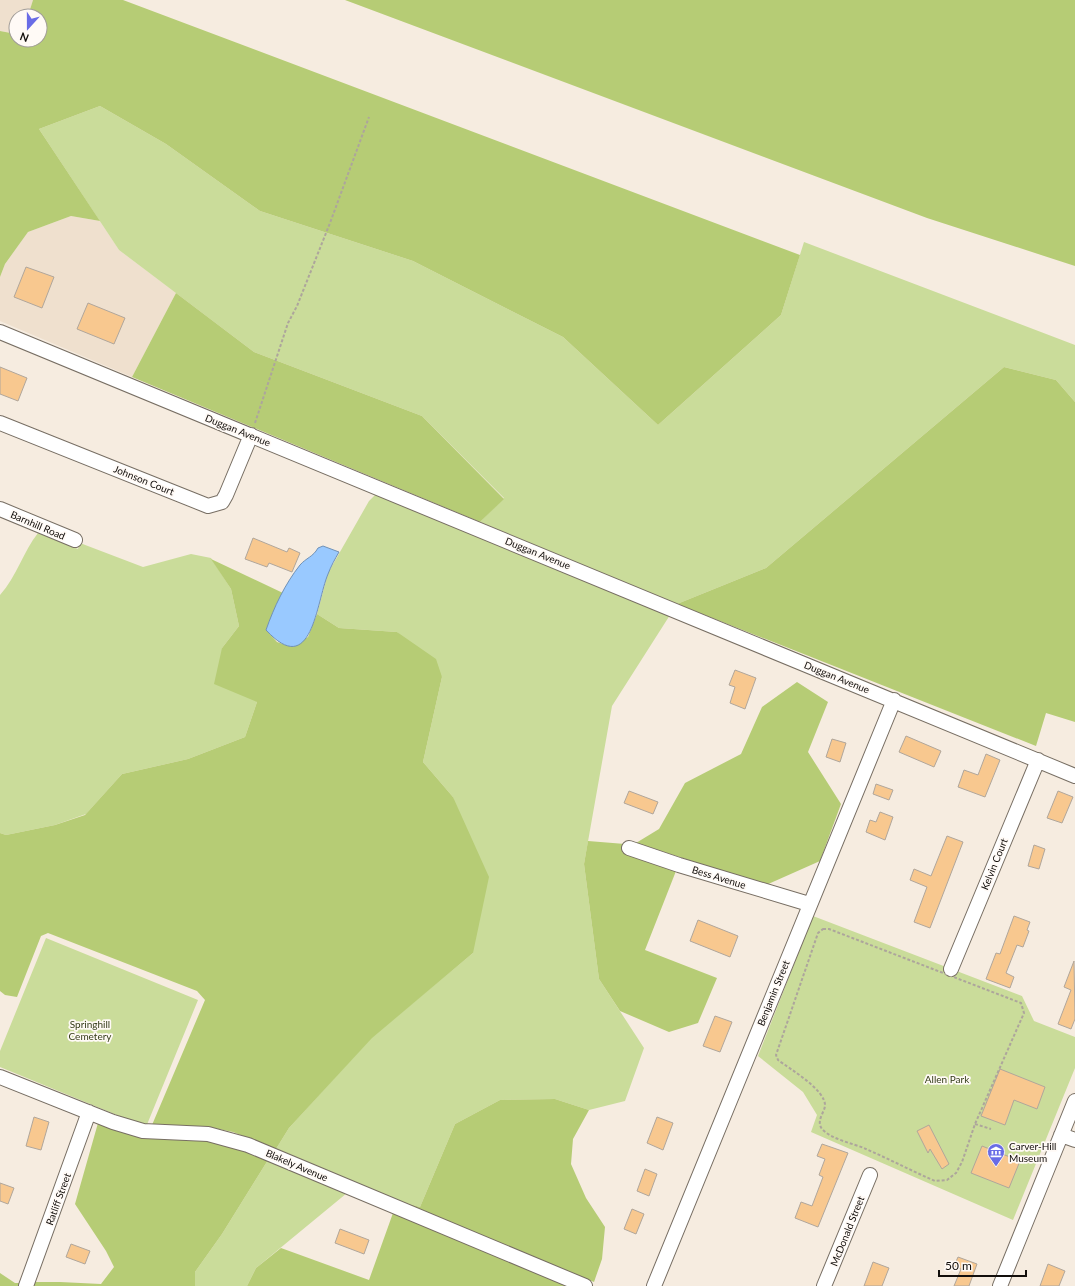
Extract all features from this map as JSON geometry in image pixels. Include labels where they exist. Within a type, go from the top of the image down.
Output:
[{"type":"street","name":"Duggan Avenue","points":[[0,332],[1075,776]]},
{"type":"street","name":"Johnson Court","points":[[0,422],[208,506],[222,502],[251,435]]},
{"type":"street","name":"Barnhill Road","points":[[0,509],[75,540]]},
{"type":"street","name":"Benjamin Street","points":[[654,1286],[809,904],[894,700]]},
{"type":"street","name":"Kelvin Court","points":[[951,969],[1038,760]]},
{"type":"street","name":"Bess Avenue","points":[[629,848],[679,865],[809,904]]},
{"type":"street","name":"Blakely Avenue","points":[[0,1077],[89,1112],[143,1131],[208,1134],[248,1145],[585,1286]]},
{"type":"street","points":[[1000,1286],[1075,1101]]},
{"type":"street","name":"Ratliff Street","points":[[26,1286],[89,1112]]},
{"type":"street","points":[[1061,1135],[1075,1140]]},
{"type":"street","name":"McDonald Street","points":[[824,1286],[870,1175]]},
{"type":"path","points":[[251,435],[288,323],[297,306],[327,230],[369,117]]},
{"type":"path","points":[[823,928],[1021,1003],[1024,1013],[975,1124],[962,1162],[956,1173],[947,1180],[941,1182],[935,1181],[867,1149],[834,1137],[822,1128],[820,1121],[825,1106],[824,1098],[809,1083],[778,1060],[776,1055],[818,933],[823,928]]},
{"type":"path","points":[[975,1124],[991,1129]]},
{"type":"shaded area","points":[[0,0],[33,0],[30,8],[8,8],[8,32],[0,31]]},
{"type":"shaded area","points":[[71,216],[100,221],[119,250],[176,293],[132,377],[0,321],[0,277],[5,264],[28,232]]},
{"type":"green space","points":[[33,0],[123,0],[800,255],[781,315],[658,425],[563,337],[413,261],[260,211],[166,144],[100,106],[39,129],[100,221],[71,216],[28,232],[5,264],[0,277],[0,31],[8,32],[8,48],[48,48],[48,8],[30,8]]},
{"type":"green space","points":[[345,0],[1075,0],[1075,266],[927,218]]},
{"type":"green space","points":[[100,106],[166,144],[260,211],[413,261],[563,337],[658,425],[781,315],[804,242],[1075,345],[1075,402],[1056,380],[1004,367],[766,568],[677,604],[480,522],[504,498],[422,416],[254,352],[119,250],[39,129]]},
{"type":"green space","points":[[176,293],[254,352],[422,416],[504,499],[480,522],[132,377]]},
{"type":"green space","points":[[1004,367],[1056,380],[1075,402],[1075,722],[1046,713],[1036,746],[677,604],[766,568]]},
{"type":"green space","points":[[376,494],[670,615],[612,706],[584,864],[599,979],[644,1048],[625,1101],[589,1110],[555,1099],[500,1100],[455,1124],[420,1207],[402,1202],[276,1149],[289,1128],[372,1037],[473,953],[453,797],[423,762],[442,677],[397,632],[339,628],[317,614],[328,573],[369,501]]},
{"type":"green space","points":[[38,533],[78,549],[80,543],[143,567],[191,554],[211,558],[231,589],[239,626],[222,648],[257,702],[245,737],[188,759],[122,774],[86,814],[55,825],[6,835],[0,833],[0,595],[11,580]]},
{"type":"green space","points":[[211,559],[283,593],[266,630],[277,642],[289,646],[308,637],[317,614],[339,628],[397,632],[436,659],[442,677],[423,762],[453,797],[489,877],[473,953],[372,1038],[289,1128],[276,1149],[233,1132],[209,1127],[152,1125],[205,1000],[197,991],[48,933],[41,936],[17,997],[5,995],[0,991],[0,833],[6,835],[55,825],[85,815],[122,774],[188,759],[245,737],[257,702],[214,684],[222,648],[239,626],[231,589]]},
{"type":"green space","points":[[797,682],[828,702],[808,752],[841,804],[820,861],[766,885],[636,843],[659,829],[685,783],[741,754],[762,707]]},
{"type":"green space","points":[[588,841],[625,844],[622,852],[676,871],[645,950],[717,978],[698,1023],[669,1032],[620,1011],[599,979],[584,864]]},
{"type":"green space","name":"Allen Park","points":[[813,916],[1022,996],[1034,1021],[1075,1037],[1075,1068],[1013,1220],[811,1132],[817,1115],[803,1092],[758,1056]]},
{"type":"green space","name":"Springhill Cemetery","points":[[46,938],[198,1000],[146,1127],[0,1067],[0,1051]]},
{"type":"green space","points":[[555,1099],[589,1110],[573,1139],[571,1164],[586,1198],[605,1227],[602,1259],[594,1282],[402,1202],[420,1207],[455,1124],[500,1100]]},
{"type":"green space","points":[[98,1123],[142,1138],[206,1140],[228,1145],[268,1160],[222,1234],[195,1272],[195,1286],[32,1286],[33,1282],[101,1284],[114,1267],[106,1251],[75,1204]]},
{"type":"green space","points":[[268,1160],[347,1193],[256,1268],[247,1286],[195,1286],[195,1272],[222,1234]]},
{"type":"green space","points":[[393,1213],[568,1286],[247,1286],[256,1268],[281,1248],[369,1280]]},
{"type":"green space","points":[[0,1273],[15,1283],[21,1283],[20,1286],[0,1286]]},
{"type":"water","points":[[323,546],[339,552],[328,574],[310,632],[303,642],[293,646],[281,643],[266,630],[280,596],[300,565],[318,548]]},
{"type":"building","points":[[26,267],[54,277],[42,308],[14,297]]},
{"type":"building","points":[[88,303],[125,318],[114,344],[77,329]]},
{"type":"building","points":[[0,367],[27,378],[18,401],[0,394]]},
{"type":"building","points":[[253,538],[287,552],[289,548],[300,553],[292,572],[269,563],[267,567],[245,559]]},
{"type":"building","points":[[735,670],[756,678],[745,709],[730,703],[735,687],[729,685]]},
{"type":"building","points":[[906,736],[941,751],[934,767],[899,752]]},
{"type":"building","points":[[832,739],[846,743],[840,762],[826,757]]},
{"type":"building","points":[[986,754],[1000,760],[985,797],[958,787],[964,770],[978,775]]},
{"type":"building","points":[[876,784],[893,790],[889,800],[873,794]]},
{"type":"building","points":[[629,791],[658,802],[653,814],[624,803]]},
{"type":"building","points":[[1058,791],[1073,797],[1062,823],[1047,818]]},
{"type":"building","points":[[880,812],[893,817],[885,840],[866,832],[870,820],[876,822]]},
{"type":"building","points":[[947,836],[963,842],[930,928],[914,922],[927,887],[910,880],[914,869],[931,876]]},
{"type":"building","points":[[1034,845],[1045,849],[1039,869],[1028,866]]},
{"type":"building","points":[[1014,916],[1030,922],[1027,930],[1029,931],[1023,947],[1017,945],[1006,973],[1014,977],[1010,988],[986,979],[996,953],[1000,954]]},
{"type":"building","points":[[698,920],[738,936],[730,957],[690,941]]},
{"type":"building","points":[[1074,961],[1075,1019],[1071,1029],[1058,1024],[1071,990],[1064,987]]},
{"type":"building","points":[[715,1016],[732,1022],[720,1052],[703,1046]]},
{"type":"building","points":[[1000,1069],[1045,1087],[1037,1109],[1014,1100],[1005,1125],[981,1116]]},
{"type":"building","points":[[34,1117],[49,1122],[41,1150],[26,1146]]},
{"type":"building","points":[[657,1117],[673,1123],[663,1150],[647,1143]]},
{"type":"building","points":[[929,1125],[949,1164],[942,1169],[930,1149],[928,1153],[917,1131]]},
{"type":"building","points":[[822,1144],[848,1153],[818,1227],[795,1218],[801,1202],[812,1206],[823,1177],[819,1175],[825,1159],[817,1156]]},
{"type":"building","name":"Carver-Hill Museum","points":[[982,1146],[1020,1161],[1009,1188],[971,1173]]},
{"type":"building","points":[[645,1169],[657,1174],[649,1196],[637,1191]]},
{"type":"building","points":[[0,1183],[14,1188],[8,1204],[0,1201]]},
{"type":"building","points":[[632,1209],[644,1214],[636,1234],[624,1229]]},
{"type":"building","points":[[340,1229],[369,1240],[364,1254],[335,1243]]},
{"type":"building","points":[[71,1244],[90,1251],[85,1264],[66,1257]]},
{"type":"building","points":[[958,1257],[977,1264],[969,1286],[954,1286],[961,1269],[954,1266]]},
{"type":"building","points":[[873,1262],[889,1268],[882,1286],[864,1286]]},
{"type":"building","points":[[1048,1264],[1065,1271],[1059,1286],[1040,1286]]},
{"type":"place","name":"Carver-Hill Museum","points":[[996,1167]]}]
